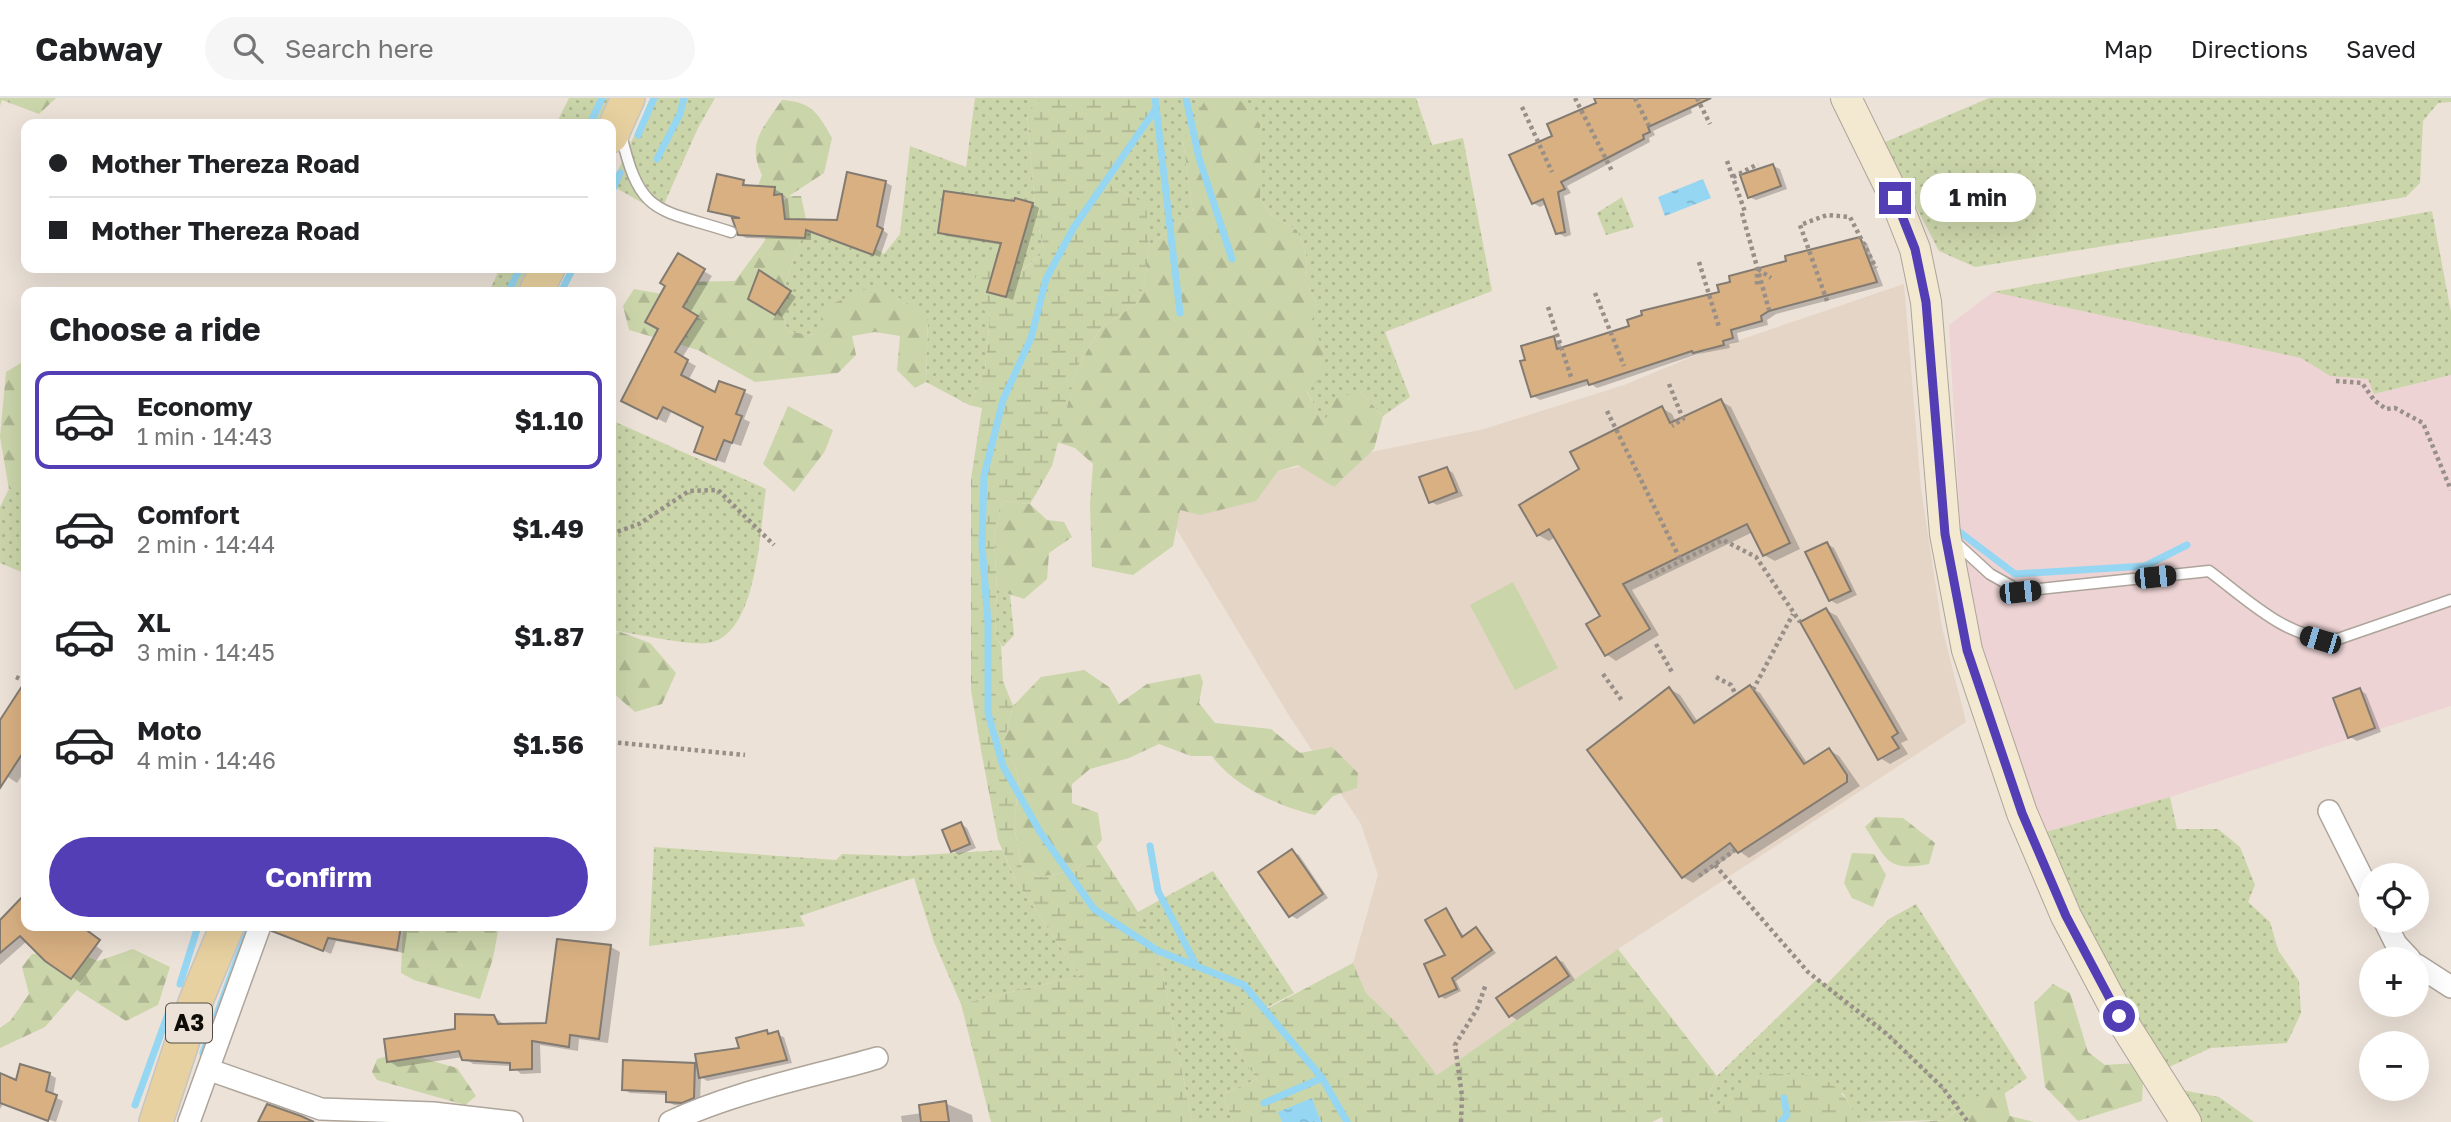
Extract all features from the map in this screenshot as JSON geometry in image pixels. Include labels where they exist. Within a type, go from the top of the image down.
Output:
[{"type":"main road","name":"A3","points":[[156,1122],[195,1003],[225,931]]},
{"type":"street","points":[[1846,98],[1895,198],[1915,249],[1927,313],[1945,534],[1967,650],[2022,813],[2084,949],[2119,1016],[2186,1122]]},
{"type":"street","points":[[2329,811],[2359,871]]},
{"type":"street","points":[[189,1122],[258,931]]},
{"type":"street","points":[[2429,973],[2451,987]]},
{"type":"street","points":[[670,1122],[699,1109],[771,1086],[877,1058]]},
{"type":"street","points":[[210,1070],[321,1110],[433,1113],[512,1122]]},
{"type":"lane","points":[[619,118],[628,163],[641,194],[654,207],[731,232]]},
{"type":"lane","points":[[1945,534],[1990,574],[2020,592],[2209,571],[2293,632],[2320,640],[2338,639],[2451,600]]},
{"type":"path","points":[[1575,98],[1613,173]]},
{"type":"path","points":[[1635,98],[1649,126]]},
{"type":"path","points":[[1696,98],[1710,124]]},
{"type":"path","points":[[1522,107],[1552,172]]},
{"type":"path","points":[[1727,161],[1744,213],[1769,310]]},
{"type":"path","points":[[1732,177],[1758,164]]},
{"type":"path","points":[[1828,301],[1800,225],[1827,215],[1850,217],[1876,268]]},
{"type":"path","points":[[1699,262],[1719,327]]},
{"type":"path","points":[[1756,267],[1771,278]]},
{"type":"path","points":[[1756,267],[1757,287]]},
{"type":"path","points":[[1595,293],[1624,366]]},
{"type":"path","points":[[1548,307],[1573,380]]},
{"type":"path","points":[[2336,381],[2362,383],[2374,400],[2386,409],[2395,408],[2423,423],[2451,490]]},
{"type":"path","points":[[1670,384],[1683,419],[1672,426]]},
{"type":"path","points":[[1607,411],[1681,561]]},
{"type":"path","points":[[616,532],[639,524],[689,491],[718,490],[774,545]]},
{"type":"path","points":[[1649,577],[1724,540],[1756,557],[1800,622]]},
{"type":"path","points":[[1753,690],[1794,613]]},
{"type":"path","points":[[1656,644],[1672,672]]},
{"type":"path","points":[[1603,674],[1623,702]]},
{"type":"path","points":[[16,677],[21,680]]},
{"type":"path","points":[[1716,677],[1731,685],[1737,695]]},
{"type":"path","points":[[616,742],[745,755]]},
{"type":"path","points":[[1699,876],[1735,850]]},
{"type":"path","points":[[1715,865],[1808,972],[1888,1035],[1943,1088],[1968,1122]]},
{"type":"path","points":[[1461,1122],[1462,1096],[1455,1045],[1477,1009],[1486,984]]},
{"type":"shaded area","points":[[1904,284],[1921,489],[1942,627],[1966,722],[1618,949],[1437,1075],[1395,1021],[1366,993],[1353,963],[1378,875],[1361,824],[1288,714],[1168,515],[1278,471],[1484,429],[1624,385],[1701,353]]},
{"type":"shaded area","points":[[1993,292],[2301,358],[2330,376],[2369,379],[2374,394],[2451,375],[2451,706],[2170,797],[2035,835],[1964,596],[1949,325]]},
{"type":"green space","points":[[0,98],[56,98],[39,114],[2,100],[0,106]]},
{"type":"green space","points":[[569,98],[609,98],[599,119],[558,119]]},
{"type":"green space","points":[[652,98],[715,98],[698,128],[660,213],[616,188],[616,174]]},
{"type":"green space","points":[[975,98],[1042,98],[1027,114],[1036,218],[1045,251],[979,306],[990,315],[985,369],[969,405],[926,382],[928,320],[816,335],[788,332],[780,307],[787,277],[807,224],[860,239],[884,254],[900,234],[910,146],[966,167]]},
{"type":"green space","points":[[1042,98],[1155,98],[1155,110],[1136,137],[1110,185],[1146,204],[1149,246],[1145,282],[1137,303],[1100,329],[1077,368],[1052,466],[1030,504],[1003,501],[994,536],[997,590],[995,636],[1001,645],[1003,681],[1013,706],[1004,740],[1019,777],[1014,826],[1022,868],[1040,877],[1076,870],[1096,846],[1138,912],[1158,951],[1192,1122],[991,1122],[961,1004],[1080,976],[1016,881],[998,840],[971,690],[971,479],[982,408],[969,405],[985,369],[990,315],[979,307],[976,276],[992,255],[1017,275],[1045,251],[1036,218],[1027,113]]},
{"type":"green space","points":[[1155,98],[1416,98],[1432,145],[1463,138],[1492,291],[1385,332],[1410,397],[1383,416],[1360,392],[1324,423],[1307,391],[1324,350],[1311,326],[1316,302],[1306,282],[1307,258],[1297,230],[1271,215],[1260,198],[1260,124],[1183,141],[1193,213],[1149,246],[1145,204],[1110,185],[1123,154],[1155,110]]},
{"type":"green space","points":[[1989,98],[2451,98],[2451,102],[2438,103],[2423,121],[2420,183],[2406,197],[1975,267],[1939,251],[1883,143]]},
{"type":"green space","points":[[1239,99],[1260,124],[1260,198],[1271,215],[1297,230],[1307,258],[1306,282],[1316,302],[1312,326],[1324,350],[1319,380],[1307,392],[1324,422],[1337,397],[1360,392],[1383,416],[1374,449],[1334,487],[1298,465],[1278,471],[1256,501],[1200,515],[1180,510],[1173,546],[1133,575],[1092,567],[1090,504],[1093,464],[1075,448],[1057,442],[1077,368],[1100,329],[1137,303],[1145,282],[1149,246],[1193,213],[1183,141],[1205,100]]},
{"type":"green space","points":[[782,100],[800,103],[813,110],[832,138],[824,173],[789,196],[801,196],[807,224],[787,277],[780,307],[788,332],[816,335],[825,307],[880,283],[928,320],[926,382],[915,388],[897,370],[900,336],[875,332],[852,336],[856,355],[838,373],[755,382],[698,350],[629,330],[623,306],[634,289],[662,294],[677,282],[735,281],[764,242],[772,218],[787,197],[765,199],[758,186],[762,175],[756,153],[757,144],[759,135]]},
{"type":"green space","points":[[1622,197],[1634,227],[1606,235],[1597,213]]},
{"type":"green space","points":[[2432,211],[2451,312],[2451,375],[2374,394],[2368,379],[2330,376],[2301,358],[1993,292]]},
{"type":"green space","points":[[498,273],[526,273],[518,287],[491,287]]},
{"type":"green space","points":[[21,363],[21,489],[9,489],[0,437],[6,372]]},
{"type":"green space","points":[[788,406],[833,430],[825,451],[794,492],[763,464]]},
{"type":"green space","points":[[616,422],[766,489],[754,578],[737,621],[725,636],[708,643],[675,641],[616,631]]},
{"type":"green space","points":[[9,489],[21,489],[21,572],[0,563],[0,507]]},
{"type":"green space","points":[[1003,501],[1030,504],[1047,520],[1064,522],[1072,537],[1049,553],[1047,579],[1024,599],[997,590],[994,536]]},
{"type":"green space","points":[[1513,582],[1558,668],[1515,690],[1470,605]]},
{"type":"green space","points":[[997,590],[1010,594],[1014,635],[1003,647],[995,636]]},
{"type":"green space","points":[[618,631],[650,643],[676,673],[662,704],[635,712],[616,695]]},
{"type":"green space","points":[[1084,670],[1109,687],[1119,704],[1147,684],[1200,674],[1203,682],[1199,703],[1215,723],[1271,729],[1300,753],[1332,747],[1358,773],[1357,788],[1333,796],[1315,815],[1287,807],[1258,794],[1232,777],[1212,756],[1191,756],[1159,744],[1129,758],[1090,769],[1072,784],[1072,803],[1098,813],[1102,840],[1076,870],[1040,877],[1022,868],[1014,826],[1019,777],[1004,740],[1013,706],[1041,677]]},
{"type":"green space","points":[[2170,797],[2177,829],[2218,829],[2240,847],[2255,885],[2248,902],[2270,922],[2278,950],[2299,981],[2301,1013],[2287,1043],[2211,1048],[2169,1067],[2102,960],[2035,835]]},
{"type":"green space","points":[[1875,817],[1903,818],[1935,843],[1929,864],[1904,866],[1890,861],[1865,827]]},
{"type":"green space","points":[[654,847],[836,860],[842,854],[907,856],[1002,850],[1016,881],[1080,976],[961,1004],[934,942],[914,878],[800,916],[805,926],[649,946]]},
{"type":"green space","points":[[1852,853],[1874,854],[1886,875],[1873,907],[1852,898],[1844,883]]},
{"type":"green space","points":[[1213,871],[1294,993],[1223,1031],[1257,1079],[1223,1094],[1233,1122],[1192,1122],[1158,951],[1138,912]]},
{"type":"green space","points":[[1916,904],[2027,1078],[1966,1120],[1958,1109],[1945,1120],[1859,1122],[1843,1093],[1716,1114],[1708,1097],[1717,1076],[1817,979],[1826,985],[1889,919]]},
{"type":"green space","points":[[403,931],[498,931],[480,999],[414,980],[401,973]]},
{"type":"green space","points":[[133,949],[170,967],[158,1005],[126,1021],[77,990],[45,1027],[0,1048],[0,1028],[11,1020],[29,994],[22,967],[32,954],[76,952],[98,961]]},
{"type":"green space","points":[[1618,949],[1717,1076],[1708,1097],[1716,1114],[1752,1074],[1803,1075],[1828,1082],[1839,1090],[1859,1122],[1663,1122],[1662,1117],[1652,1122],[1321,1122],[1312,1099],[1279,1112],[1282,1122],[1233,1122],[1223,1094],[1257,1079],[1223,1031],[1226,1009],[1258,1001],[1265,1010],[1353,963],[1366,993],[1395,1021],[1437,1075]]},
{"type":"green space","points":[[2053,984],[2070,993],[2088,1052],[2105,1065],[2136,1063],[2143,1081],[2142,1101],[2078,1121],[2045,1087],[2034,1003]]},
{"type":"green space","points":[[401,1052],[457,1068],[476,1096],[465,1105],[377,1080],[372,1072],[377,1059]]},
{"type":"green space","points":[[2182,1090],[2219,1097],[2254,1122],[2192,1122]]},
{"type":"green space","points":[[2004,1091],[2010,1116],[2034,1122],[1914,1122],[1945,1120],[1974,1097]]},
{"type":"water","points":[[1703,179],[1711,198],[1665,216],[1658,197]]},
{"type":"water","points":[[1312,1098],[1321,1122],[1282,1122],[1278,1112]]},
{"type":"building","points":[[1594,98],[1711,98],[1648,127],[1650,132],[1643,135],[1644,139],[1561,182],[1565,189],[1558,192],[1565,232],[1556,234],[1543,199],[1532,204],[1509,155],[1552,136],[1547,124],[1596,103]]},
{"type":"building","points":[[1773,164],[1781,186],[1748,198],[1740,175]]},
{"type":"building","points":[[847,172],[886,181],[877,226],[883,229],[873,255],[806,230],[805,238],[738,235],[732,218],[740,218],[708,211],[717,174],[744,180],[743,185],[775,187],[774,195],[782,194],[785,219],[837,220]]},
{"type":"building","points":[[944,191],[1014,201],[1015,198],[1033,203],[1006,297],[987,292],[1001,243],[938,233]]},
{"type":"building","points":[[1860,237],[1877,282],[1769,311],[1761,316],[1762,321],[1731,330],[1733,338],[1723,341],[1724,345],[1693,353],[1692,351],[1589,385],[1587,380],[1531,397],[1520,361],[1525,360],[1521,346],[1554,336],[1557,349],[1629,326],[1627,320],[1642,315],[1641,311],[1719,292],[1717,285],[1730,282],[1729,276],[1786,261],[1785,256]]},
{"type":"building","points":[[678,253],[705,269],[683,307],[698,316],[675,352],[688,360],[681,375],[715,392],[719,381],[745,390],[736,414],[742,416],[732,443],[724,440],[716,460],[694,452],[703,427],[663,407],[657,419],[621,401],[658,329],[645,322],[665,286],[660,283]]},
{"type":"building","points":[[759,270],[791,291],[775,315],[748,299]]},
{"type":"building","points":[[1721,399],[1790,543],[1763,556],[1747,524],[1623,584],[1650,629],[1605,656],[1586,624],[1600,616],[1549,529],[1537,536],[1519,505],[1579,469],[1570,452],[1662,406],[1670,423]]},
{"type":"building","points":[[1447,467],[1457,492],[1429,503],[1419,477]]},
{"type":"building","points":[[1827,542],[1851,591],[1829,601],[1805,552]]},
{"type":"building","points":[[1826,608],[1898,733],[1892,737],[1899,748],[1878,760],[1800,622]]},
{"type":"building","points":[[1750,685],[1804,764],[1829,748],[1847,775],[1847,782],[1738,853],[1730,843],[1682,878],[1587,750],[1669,687],[1694,723]]},
{"type":"building","points":[[21,688],[21,756],[0,788],[0,720]]},
{"type":"building","points":[[2360,688],[2375,728],[2348,738],[2333,698]]},
{"type":"building","points":[[961,822],[970,844],[951,852],[942,830]]},
{"type":"building","points":[[1292,849],[1323,894],[1289,917],[1258,872]]},
{"type":"building","points":[[21,898],[21,931],[88,931],[100,940],[71,979],[45,961],[20,936],[0,953],[0,920]]},
{"type":"building","points":[[1446,908],[1462,937],[1476,927],[1492,950],[1452,978],[1457,989],[1439,997],[1424,964],[1445,955],[1425,920]]},
{"type":"building","points":[[272,931],[400,931],[397,950],[328,938],[323,951]]},
{"type":"building","points":[[557,939],[611,945],[599,1039],[570,1035],[569,1047],[532,1041],[532,1069],[510,1070],[510,1063],[462,1060],[459,1051],[387,1062],[384,1039],[455,1029],[455,1014],[494,1015],[498,1024],[546,1023]]},
{"type":"building","points":[[1556,957],[1569,976],[1509,1017],[1496,998]]},
{"type":"building","points":[[767,1030],[768,1034],[778,1031],[787,1060],[699,1078],[695,1054],[739,1048],[736,1038]]},
{"type":"building","points":[[623,1060],[695,1063],[694,1098],[682,1103],[666,1102],[666,1092],[622,1090]]},
{"type":"building","points":[[20,1064],[50,1073],[46,1091],[57,1095],[48,1121],[0,1103],[0,1073],[16,1080]]},
{"type":"building","points":[[946,1101],[949,1122],[921,1122],[919,1105]]},
{"type":"building","points":[[267,1104],[301,1116],[314,1122],[258,1122]]},
{"type":"waterway","points":[[592,119],[602,98]]},
{"type":"waterway","points":[[638,135],[654,98]]},
{"type":"waterway","points":[[657,159],[680,114],[684,98]]},
{"type":"waterway","points":[[1155,98],[1180,313]]},
{"type":"waterway","points":[[1186,98],[1199,158],[1232,259]]},
{"type":"waterway","points":[[1155,110],[1074,227],[1046,279],[1031,338],[1003,400],[984,476],[982,545],[988,623],[988,713],[1003,766],[1040,832],[1094,909],[1158,951],[1244,985],[1322,1078],[1347,1122]]},
{"type":"waterway","points":[[616,182],[620,173]]},
{"type":"waterway","points":[[510,287],[518,273]]},
{"type":"waterway","points":[[564,287],[570,273]]},
{"type":"waterway","points":[[1953,527],[2015,574],[2145,566],[2187,545]]},
{"type":"waterway","points":[[1150,846],[1158,891],[1196,965]]},
{"type":"waterway","points":[[180,984],[196,931]]},
{"type":"waterway","points":[[203,1053],[247,931]]},
{"type":"waterway","points":[[135,1105],[168,1014]]},
{"type":"waterway","points":[[1264,1103],[1322,1078]]},
{"type":"waterway","points":[[1781,1122],[1787,1115],[1784,1098]]},
{"type":"route","points":[[1895,198],[1915,249],[1926,302],[1945,534],[1967,650],[2022,813],[2066,916],[2119,1016]]}]
